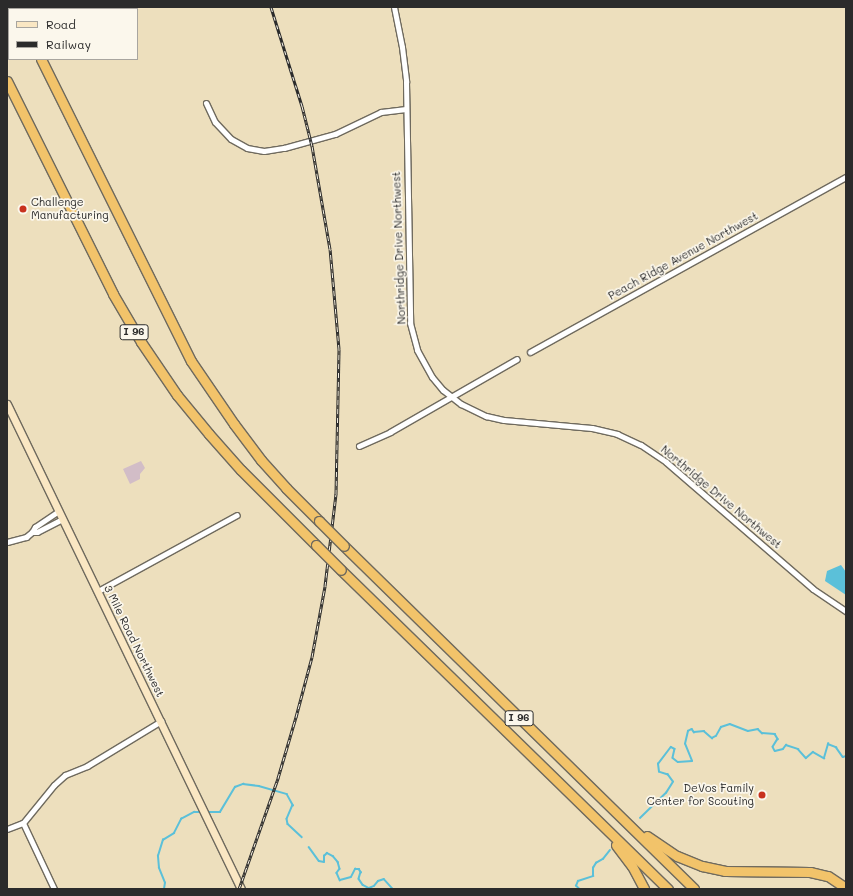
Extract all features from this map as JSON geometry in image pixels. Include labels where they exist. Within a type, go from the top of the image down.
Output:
[{"type":"highway","name":"I 96","points":[[41,60],[191,361],[222,408],[261,460],[286,488],[344,546],[694,889]]},
{"type":"highway","name":"I 96","points":[[7,81],[113,294],[145,348],[177,395],[241,470],[341,570],[668,889]]},
{"type":"highway","points":[[568,792],[623,854],[644,889]]},
{"type":"highway","points":[[601,798],[661,846],[690,862],[725,871],[810,872],[828,876],[846,888]]},
{"type":"main road","name":"3 Mile Road Northwest","points":[[7,404],[241,889]]},
{"type":"street","name":"Northridge Drive Northwest","points":[[394,7],[404,64],[411,328],[417,350],[423,364],[436,383],[450,396],[469,409],[492,418],[592,428],[617,434],[641,445],[666,462],[813,589],[846,611]]},
{"type":"street","points":[[206,103],[215,122],[231,139],[247,148],[264,150],[284,148],[342,132],[377,113],[406,109]]},
{"type":"street","name":"Peach Ridge Avenue Northwest","points":[[530,352],[846,177]]},
{"type":"street","points":[[359,446],[390,432],[450,396],[517,359]]},
{"type":"street","points":[[7,542],[26,538],[35,527],[59,511]]},
{"type":"street","points":[[98,591],[237,515]]},
{"type":"street","points":[[32,532],[37,532],[63,519]]},
{"type":"street","points":[[7,829],[23,823],[54,785],[66,776],[94,762],[161,721]]},
{"type":"street","points":[[23,823],[54,889]]},
{"type":"shaded area","points":[[141,461],[145,468],[140,474],[140,479],[130,484],[123,469]]},
{"type":"water","points":[[841,565],[846,572],[846,595],[825,581],[827,571]]},
{"type":"waterway","points":[[640,818],[666,793],[673,782],[668,775],[659,772],[658,764],[671,747],[675,749],[673,758],[678,762],[692,761],[685,744],[688,731],[692,729],[694,732],[704,731],[712,738],[716,736],[721,727],[730,724],[748,731],[758,729],[762,733],[775,734],[778,739],[773,747],[775,751],[783,749],[786,745],[798,749],[806,758],[813,752],[824,758],[828,744],[836,747],[843,757],[846,756]]},
{"type":"waterway","points":[[206,812],[220,812],[235,787],[243,784],[259,786],[287,794],[293,805],[287,819],[288,824],[302,837]]},
{"type":"waterway","points":[[164,889],[165,883],[159,868],[158,856],[163,840],[174,833],[181,819],[194,812],[202,812]]},
{"type":"waterway","points":[[309,847],[319,861],[324,862],[324,856],[327,853],[333,856],[338,862],[340,869],[337,873],[340,880],[351,877],[355,869],[359,869],[361,872],[359,879],[363,885],[369,888],[374,886],[378,881],[384,879],[393,889]]},
{"type":"waterway","points":[[579,889],[576,886],[578,881],[593,876],[593,868],[596,863],[603,859],[610,850]]},
{"type":"railway","points":[[239,889],[278,778],[312,657],[325,586],[336,494],[339,349],[330,249],[312,146],[302,106],[271,7]]},
{"type":"place","name":"Challenge Manufacturing","points":[[23,209]]},
{"type":"place","name":"DeVos Family Center for Scouting","points":[[762,795]]}]
